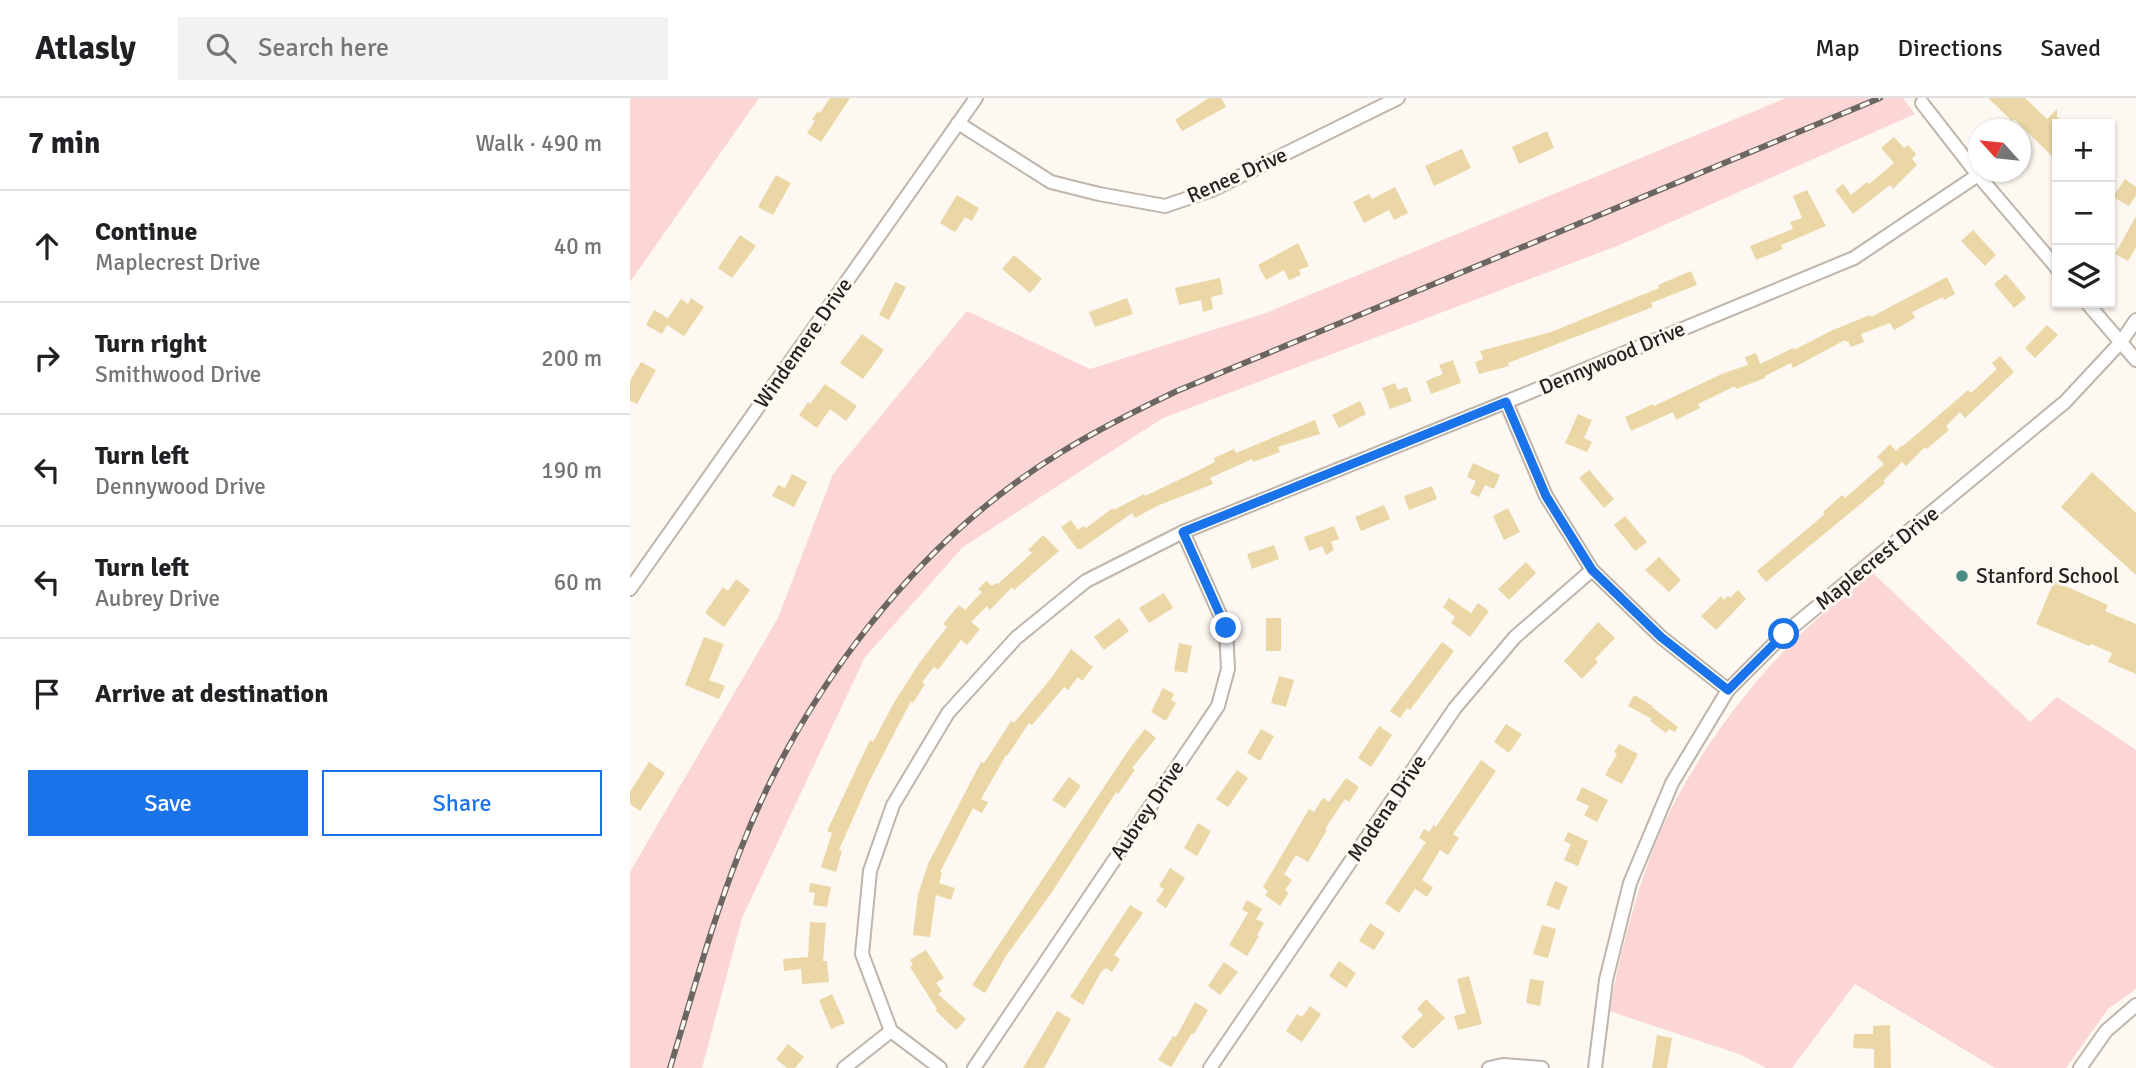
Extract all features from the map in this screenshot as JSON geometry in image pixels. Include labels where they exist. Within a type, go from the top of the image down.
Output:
[{"type":"street","name":"Windemere Drive","points":[[630,589],[976,98]]},
{"type":"street","name":"Renee Drive","points":[[957,123],[1051,182],[1165,206],[1212,190],[1398,98]]},
{"type":"street","points":[[1922,103],[1968,162]]},
{"type":"street","name":"Dennywood Drive","points":[[891,1031],[863,954],[870,871],[893,806],[948,713],[1016,638],[1086,580],[1183,532],[1854,258],[1968,182]]},
{"type":"street","points":[[1984,182],[2052,262]]},
{"type":"street","points":[[2091,308],[2136,360]]},
{"type":"street","name":"Maplecrest Drive","points":[[1595,1068],[1606,980],[1630,883],[1672,783],[1728,690],[1784,634],[2065,402],[2121,342],[2136,320]]},
{"type":"street","points":[[1506,402],[1546,496],[1592,570],[1661,637],[1728,690]]},
{"type":"street","name":"Aubrey Drive","points":[[974,1068],[1218,705],[1228,669],[1226,628],[1183,532]]},
{"type":"street","name":"Modena Drive","points":[[1210,1068],[1455,708],[1515,637],[1592,570]]},
{"type":"street","points":[[2080,1068],[2106,1031],[2136,1005]]},
{"type":"street","points":[[844,1068],[891,1031],[940,1068]]},
{"type":"street","points":[[1489,1068],[1503,1065],[1542,1068]]},
{"type":"shaded area","points":[[630,98],[759,98],[630,282]]},
{"type":"shaded area","points":[[1786,98],[1903,98],[1915,114],[1617,246],[1163,418],[963,547],[865,657],[742,918],[702,1068],[630,1068],[630,872],[778,618],[833,474],[967,311],[1090,369],[1266,313]]},
{"type":"shaded area","points":[[1872,572],[2030,722],[2057,697],[2136,750],[2136,989],[2108,1009],[2066,1068],[1995,1068],[1855,984],[1792,1068],[1766,1068],[1739,1054],[1609,1011],[1626,936],[1648,863],[1689,776],[1727,719],[1768,668],[1809,626]]},
{"type":"building","points":[[830,98],[850,98],[821,142],[807,133],[815,121],[812,119],[818,111],[820,113]]},
{"type":"building","points":[[1209,98],[1221,98],[1226,107],[1182,131],[1175,120]]},
{"type":"building","points":[[1988,98],[2025,98],[2047,119],[2057,109],[2059,119],[2052,119],[2052,156],[2031,136],[2031,119],[2010,119]]},
{"type":"building","points":[[1547,131],[1554,148],[1519,164],[1512,147]]},
{"type":"building","points":[[1894,137],[1904,148],[1908,145],[1916,154],[1912,159],[1917,165],[1893,189],[1890,185],[1853,214],[1835,190],[1843,184],[1851,195],[1894,163],[1881,148]]},
{"type":"building","points":[[1462,149],[1471,168],[1434,186],[1425,166]]},
{"type":"building","points":[[776,175],[791,183],[773,215],[758,207]]},
{"type":"building","points":[[2125,179],[2136,187],[2136,195],[2129,206],[2115,198]]},
{"type":"building","points":[[1395,187],[1408,213],[1394,220],[1389,210],[1364,223],[1353,202],[1369,194],[1372,199]]},
{"type":"building","points":[[1807,190],[1826,226],[1781,245],[1783,249],[1756,260],[1750,246],[1793,229],[1790,222],[1802,218],[1793,196]]},
{"type":"building","points":[[957,195],[979,208],[972,221],[965,217],[955,232],[940,223]]},
{"type":"building","points":[[2136,216],[2136,247],[2128,261],[2115,254]]},
{"type":"building","points":[[1973,230],[1996,255],[1985,266],[1961,241]]},
{"type":"building","points":[[740,235],[756,246],[732,278],[718,268]]},
{"type":"building","points":[[1298,243],[1309,266],[1299,270],[1301,275],[1289,280],[1284,270],[1266,280],[1258,265]]},
{"type":"building","points":[[1014,255],[1042,279],[1030,293],[1002,269]]},
{"type":"building","points":[[1691,271],[1697,285],[1651,303],[1653,307],[1508,363],[1509,366],[1479,374],[1475,362],[1483,359],[1480,351],[1551,332],[1659,288],[1658,285]]},
{"type":"building","points":[[2006,274],[2026,298],[2014,308],[1994,284]]},
{"type":"building","points":[[1947,277],[1955,294],[1912,312],[1915,318],[1894,330],[1890,323],[1861,334],[1864,342],[1851,347],[1845,340],[1793,368],[1791,363],[1765,378],[1736,389],[1735,386],[1698,404],[1700,408],[1676,420],[1673,412],[1631,431],[1625,417],[1748,365],[1745,357],[1756,353],[1760,364],[1833,330],[1870,315],[1871,317]]},
{"type":"building","points":[[1220,278],[1223,294],[1211,297],[1213,309],[1203,312],[1201,300],[1179,305],[1175,288]]},
{"type":"building","points":[[895,282],[906,287],[889,320],[879,315]]},
{"type":"building","points":[[691,298],[704,307],[684,336],[667,325],[662,334],[646,325],[654,310],[668,318],[681,299],[688,304]]},
{"type":"building","points":[[1127,298],[1133,314],[1095,327],[1089,312]]},
{"type":"building","points":[[2047,325],[2058,335],[2035,358],[2025,348]]},
{"type":"building","points":[[862,334],[884,350],[863,379],[840,363]]},
{"type":"building","points":[[2000,356],[2014,372],[1965,418],[1960,412],[1946,426],[1949,430],[1927,449],[1925,447],[1906,466],[1902,462],[1883,481],[1885,483],[1766,582],[1757,571],[1825,514],[1823,512],[1842,495],[1845,498],[1884,464],[1877,457],[1890,444],[1896,451],[1968,390],[1971,393],[1997,369],[1992,363]]},
{"type":"building","points":[[1453,360],[1461,383],[1431,394],[1426,381],[1443,374],[1439,365]]},
{"type":"building","points":[[641,362],[656,370],[637,404],[630,401],[630,381]]},
{"type":"building","points":[[1395,383],[1398,390],[1407,387],[1412,401],[1390,409],[1382,388]]},
{"type":"building","points":[[825,384],[857,406],[846,421],[830,409],[817,428],[799,415]]},
{"type":"building","points":[[1360,401],[1366,414],[1339,428],[1332,415]]},
{"type":"building","points":[[1578,414],[1592,420],[1584,438],[1592,442],[1587,452],[1565,443]]},
{"type":"building","points":[[1315,420],[1320,434],[1278,447],[1280,452],[1253,462],[1252,459],[1210,478],[1213,484],[1157,506],[1135,518],[1132,513],[1081,549],[1077,549],[1061,527],[1071,520],[1078,530],[1084,526],[1086,528],[1113,508],[1114,510],[1187,476],[1215,462],[1214,458],[1234,449],[1236,453]]},
{"type":"building","points":[[1473,463],[1500,475],[1494,489],[1485,485],[1479,497],[1470,493],[1476,481],[1467,477]]},
{"type":"building","points":[[1589,470],[1614,499],[1604,508],[1579,478]]},
{"type":"building","points":[[2092,472],[2136,513],[2136,575],[2061,507]]},
{"type":"building","points":[[792,474],[807,482],[794,507],[772,496],[778,485],[785,488]]},
{"type":"building","points":[[1432,486],[1437,499],[1409,510],[1404,496]]},
{"type":"building","points":[[1384,505],[1390,519],[1361,531],[1355,517]]},
{"type":"building","points":[[1508,508],[1520,532],[1504,540],[1493,516]]},
{"type":"building","points":[[1625,516],[1647,542],[1635,551],[1614,525]]},
{"type":"building","points":[[1334,526],[1339,539],[1331,542],[1334,550],[1326,555],[1322,546],[1309,551],[1304,537]]},
{"type":"building","points":[[1043,535],[1059,551],[1014,590],[1012,587],[990,610],[987,606],[971,622],[980,629],[967,645],[961,640],[938,670],[934,667],[922,682],[925,684],[913,703],[911,701],[869,782],[839,850],[842,851],[836,872],[821,867],[832,833],[827,831],[870,740],[873,742],[920,662],[947,627],[943,624],[959,605],[965,610],[982,592],[978,589],[986,581],[992,586],[998,584],[1032,553],[1028,550]]},
{"type":"building","points":[[1274,545],[1279,559],[1252,569],[1247,554]]},
{"type":"building","points":[[1659,557],[1681,580],[1669,592],[1645,570]]},
{"type":"building","points":[[1526,562],[1536,573],[1509,600],[1498,589]]},
{"type":"building","points":[[736,579],[750,590],[724,627],[705,613],[723,587],[728,591]]},
{"type":"building","points":[[2054,581],[2108,605],[2105,611],[2136,624],[2136,674],[2108,662],[2112,653],[2036,624]]},
{"type":"building","points":[[1738,590],[1746,599],[1716,630],[1701,616],[1721,596],[1724,600],[1728,596],[1730,598]]},
{"type":"building","points":[[1164,593],[1173,608],[1149,623],[1139,608]]},
{"type":"building","points":[[1449,598],[1471,613],[1478,603],[1489,611],[1470,637],[1451,623],[1455,617],[1443,607]]},
{"type":"building","points":[[1119,618],[1129,631],[1104,650],[1094,637]]},
{"type":"building","points":[[1266,618],[1281,618],[1281,651],[1266,651]]},
{"type":"building","points":[[1598,622],[1615,638],[1595,659],[1598,662],[1582,679],[1564,661]]},
{"type":"building","points":[[704,637],[724,644],[709,680],[725,686],[719,699],[685,685]]},
{"type":"building","points":[[1442,642],[1454,651],[1410,710],[1407,708],[1400,718],[1390,711]]},
{"type":"building","points":[[1179,643],[1192,646],[1187,673],[1174,671]]},
{"type":"building","points":[[1071,649],[1093,667],[1082,681],[1078,677],[1068,690],[1064,687],[1032,725],[1029,723],[1006,755],[981,799],[988,802],[982,813],[973,808],[940,872],[939,883],[955,888],[951,900],[936,895],[930,937],[913,935],[918,895],[928,864],[981,762],[984,763],[1011,721],[1014,723]]},
{"type":"building","points":[[1279,676],[1294,680],[1286,707],[1271,703]]},
{"type":"building","points":[[1163,688],[1174,694],[1171,700],[1176,703],[1166,721],[1151,712]]},
{"type":"building","points":[[1634,695],[1653,706],[1678,727],[1675,732],[1669,729],[1666,733],[1650,721],[1652,719],[1628,706]]},
{"type":"building","points":[[1506,724],[1522,734],[1509,753],[1494,742]]},
{"type":"building","points":[[1379,726],[1392,735],[1371,767],[1358,758]]},
{"type":"building","points":[[1145,729],[1156,738],[1132,768],[1135,770],[1118,794],[1116,792],[1052,892],[1006,956],[985,993],[972,985],[1130,748]]},
{"type":"building","points":[[1261,729],[1274,736],[1260,761],[1247,753]]},
{"type":"building","points":[[1619,744],[1638,754],[1622,784],[1605,775],[1617,754],[1614,752]]},
{"type":"building","points":[[1481,760],[1496,771],[1453,834],[1459,838],[1448,855],[1440,850],[1422,880],[1433,887],[1427,897],[1415,889],[1399,913],[1385,903],[1426,842],[1419,838],[1424,829],[1429,832],[1434,825],[1436,827]]},
{"type":"building","points":[[649,762],[665,773],[640,811],[630,804],[630,792]]},
{"type":"building","points":[[1237,770],[1248,778],[1228,807],[1216,799]]},
{"type":"building","points":[[1069,777],[1081,786],[1065,808],[1052,800]]},
{"type":"building","points":[[1346,778],[1359,787],[1349,802],[1345,799],[1308,862],[1296,855],[1284,874],[1292,880],[1285,890],[1289,893],[1280,906],[1265,895],[1268,891],[1263,887],[1309,809],[1314,812],[1323,798],[1329,802]]},
{"type":"building","points":[[1582,787],[1608,800],[1597,822],[1584,815],[1589,806],[1576,800]]},
{"type":"building","points":[[1198,823],[1211,831],[1197,856],[1184,848]]},
{"type":"building","points":[[1568,832],[1588,841],[1578,866],[1564,860],[1571,844],[1564,841]]},
{"type":"building","points":[[1170,868],[1185,878],[1166,908],[1156,901],[1164,889],[1159,886]]},
{"type":"building","points":[[1555,881],[1568,887],[1559,910],[1546,905]]},
{"type":"building","points":[[810,883],[831,887],[827,907],[813,905],[815,893],[809,892]]},
{"type":"building","points":[[1247,900],[1262,909],[1256,919],[1264,923],[1247,956],[1229,945],[1248,913],[1242,909]]},
{"type":"building","points":[[1130,905],[1143,913],[1114,955],[1120,959],[1112,972],[1106,968],[1101,972],[1083,1005],[1070,997]]},
{"type":"building","points":[[810,922],[826,923],[823,961],[827,961],[829,982],[802,984],[801,969],[784,971],[783,959],[808,957]]},
{"type":"building","points":[[1370,923],[1385,933],[1374,950],[1359,941]]},
{"type":"building","points":[[1542,925],[1556,929],[1548,958],[1533,954]]},
{"type":"building","points":[[926,950],[944,978],[936,983],[942,991],[938,994],[966,1019],[956,1030],[935,1010],[937,1009],[910,967],[913,965],[910,960]]},
{"type":"building","points":[[1339,961],[1356,973],[1346,988],[1329,976]]},
{"type":"building","points":[[1224,962],[1238,972],[1220,995],[1208,986]]},
{"type":"building","points":[[1469,976],[1482,1024],[1458,1030],[1454,1016],[1466,1013],[1457,979]]},
{"type":"building","points":[[1530,979],[1544,981],[1540,1006],[1526,1003]]},
{"type":"building","points":[[832,994],[845,1023],[831,1029],[819,1000]]},
{"type":"building","points":[[1426,999],[1445,1018],[1413,1049],[1401,1037],[1423,1015],[1417,1009]]},
{"type":"building","points":[[1195,1002],[1208,1010],[1171,1067],[1158,1060],[1173,1036],[1176,1037]]},
{"type":"building","points":[[1310,1006],[1321,1014],[1302,1042],[1286,1031],[1297,1014],[1302,1017]]},
{"type":"building","points":[[1057,1011],[1071,1019],[1044,1068],[1023,1068]]},
{"type":"building","points":[[1890,1025],[1891,1068],[1874,1068],[1874,1049],[1853,1048],[1854,1034],[1873,1034],[1873,1026]]},
{"type":"building","points":[[1657,1035],[1672,1038],[1667,1068],[1652,1068]]},
{"type":"building","points":[[788,1044],[804,1057],[795,1068],[787,1068],[776,1059]]},
{"type":"railway","points":[[670,1068],[740,851],[765,793],[795,735],[868,626],[911,576],[958,530],[1007,489],[1060,453],[1117,420],[1177,391],[1880,98]]},
{"type":"place","name":"Stanford School","points":[[1962,576]]},
{"type":"route","points":[[1226,628],[1183,532],[1506,402],[1546,496],[1592,570],[1661,637],[1728,690],[1784,634]]}]
